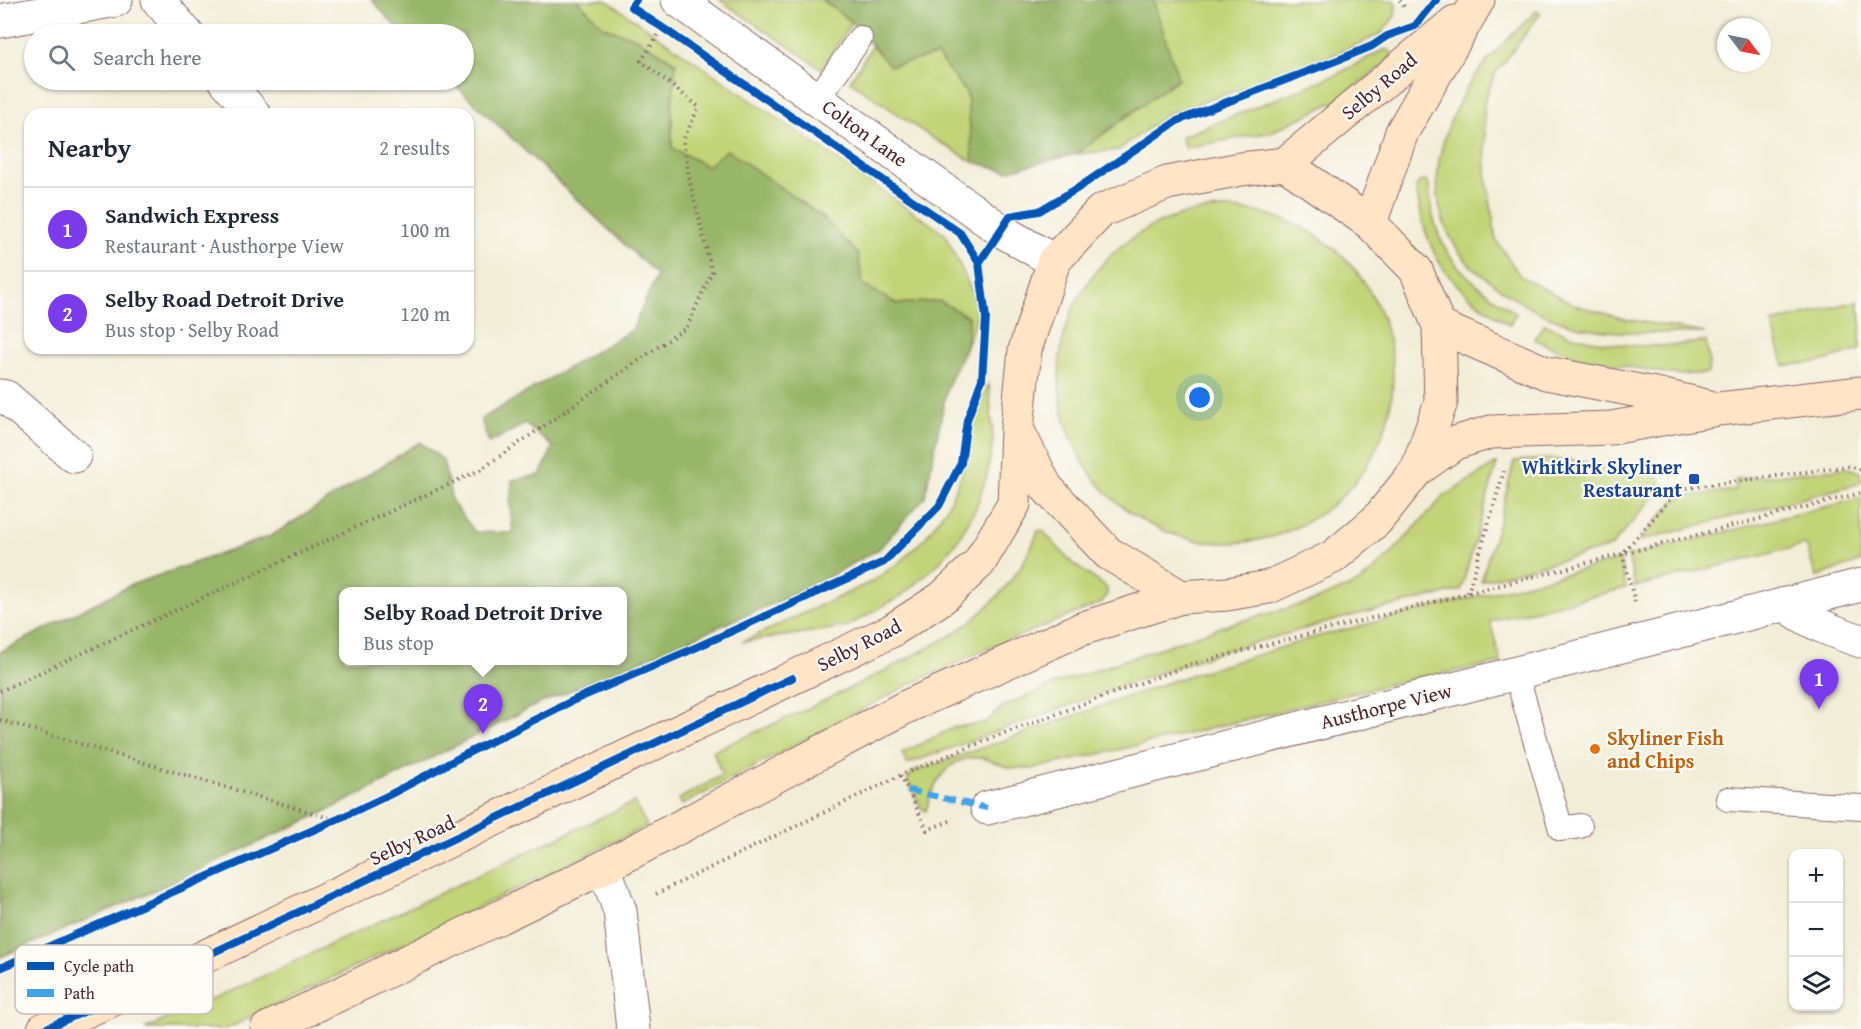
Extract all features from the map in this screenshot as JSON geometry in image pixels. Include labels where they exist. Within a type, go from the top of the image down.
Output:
[{"type":"main road","name":"Selby Road","points":[[1285,165],[1476,4]]},
{"type":"main road","name":"Selby Road","points":[[1370,223],[1402,132],[1476,4]]},
{"type":"main road","points":[[1054,261],[1101,211],[1167,183],[1241,169],[1285,165],[1370,223],[1416,270],[1439,326],[1441,402],[1417,470]]},
{"type":"main road","name":"Selby Road","points":[[213,953],[891,631],[942,598],[979,563],[1014,504],[1017,429],[1025,350],[1054,261]]},
{"type":"main road","points":[[1439,326],[1546,373],[1660,395],[1718,409]]},
{"type":"main road","points":[[267,1029],[604,867],[906,707],[1081,628],[1181,597],[1227,594],[1269,587],[1333,557],[1377,520],[1417,470],[1455,443],[1491,432],[1611,428],[1718,409],[1861,393]]},
{"type":"main road","points":[[1017,429],[1046,487],[1108,554],[1181,597]]},
{"type":"main road","name":"Selby Road","points":[[44,1029],[79,1014]]},
{"type":"street","points":[[0,21],[116,0]]},
{"type":"street","points":[[158,0],[178,24]]},
{"type":"street","name":"Colton Lane","points":[[671,14],[817,99],[1002,231],[1054,261]]},
{"type":"street","points":[[234,90],[250,108]]},
{"type":"street","points":[[0,396],[6,397],[75,456]]},
{"type":"street","name":"Austhorpe View","points":[[987,808],[1861,585]]},
{"type":"street","points":[[1785,604],[1798,615],[1840,634],[1861,640]]},
{"type":"street","points":[[604,867],[620,911],[633,1029]]},
{"type":"lane","points":[[817,99],[860,38]]},
{"type":"lane","points":[[1516,673],[1561,829],[1580,826]]},
{"type":"lane","points":[[1728,799],[1861,807]]},
{"type":"path","points":[[0,692],[480,470],[687,327],[712,272],[690,182],[683,140],[699,107],[641,61],[671,14]]},
{"type":"path","points":[[1622,554],[1679,489],[1850,466],[1861,470]]},
{"type":"path","points":[[1468,593],[1505,468]]},
{"type":"path","points":[[620,911],[901,775],[994,737],[1192,664],[1861,493]]},
{"type":"path","points":[[1622,554],[1646,640]]},
{"type":"path","points":[[0,720],[336,820]]},
{"type":"path","points":[[901,775],[927,830],[987,808]]},
{"type":"path","points":[[326,825],[345,816]]},
{"type":"green space","points":[[372,0],[577,0],[604,27],[636,38],[676,63],[672,105],[672,148],[707,166],[727,150],[821,216],[858,254],[863,285],[897,304],[939,301],[969,317],[966,346],[947,388],[925,497],[879,549],[805,590],[534,706],[333,808],[133,900],[28,945],[15,945],[15,951],[0,957],[0,652],[131,585],[271,536],[420,442],[443,460],[452,502],[475,532],[513,533],[510,504],[512,480],[540,475],[553,447],[525,424],[489,443],[481,419],[632,330],[657,275],[461,90],[474,90],[474,24],[393,24]]},
{"type":"green space","points":[[577,0],[606,0],[945,234],[980,309],[966,346],[969,317],[939,301],[897,304],[863,285],[858,254],[821,216],[728,151],[707,166],[672,148],[672,105],[676,63],[636,38],[604,27]]},
{"type":"green space","points":[[720,0],[822,0],[852,22],[822,69]]},
{"type":"green space","points":[[822,0],[1153,0],[1178,78],[1076,154],[1006,171],[973,162],[967,94],[937,55],[890,66],[852,22]]},
{"type":"green space","points":[[1153,0],[1394,0],[1396,4],[1395,16],[1381,34],[1313,64],[1168,114],[1118,150],[1076,154],[1178,79]]},
{"type":"green space","points":[[1537,10],[1541,13],[1494,76],[1484,102],[1486,172],[1496,240],[1520,276],[1575,305],[1625,319],[1705,333],[1620,332],[1592,329],[1565,322],[1525,305],[1501,289],[1469,264],[1454,244],[1444,223],[1437,179],[1446,135],[1454,113],[1472,80],[1489,58]]},
{"type":"green space","points":[[872,46],[890,66],[937,55],[967,94],[973,162],[931,137],[850,81]]},
{"type":"green space","points":[[1387,49],[1393,58],[1336,101],[1271,132],[1185,148],[1181,137],[1338,74]]},
{"type":"green space","points":[[1426,181],[1429,186],[1431,209],[1444,246],[1466,275],[1516,313],[1510,325],[1456,284],[1434,253],[1421,213],[1416,187],[1419,182]]},
{"type":"green space","points":[[1226,209],[1259,212],[1290,222],[1319,237],[1344,258],[1365,283],[1380,312],[1390,343],[1393,376],[1390,409],[1380,440],[1365,469],[1344,494],[1319,515],[1290,530],[1259,540],[1226,543],[1193,540],[1162,530],[1133,515],[1108,494],[1087,469],[1072,440],[1062,409],[1059,376],[1062,343],[1072,312],[1087,283],[1108,258],[1133,237],[1162,222],[1193,212]]},
{"type":"green space","points":[[1858,301],[1861,317],[1860,350],[1824,361],[1784,366],[1772,323]]},
{"type":"green space","points":[[1544,324],[1570,335],[1621,345],[1655,346],[1706,341],[1709,359],[1708,373],[1678,375],[1575,357],[1534,339]]},
{"type":"green space","points":[[989,383],[993,441],[987,475],[976,508],[959,538],[937,565],[901,596],[846,627],[742,642],[871,582],[900,562],[925,538],[946,509],[961,477],[972,422]]},
{"type":"green space","points":[[1549,459],[1577,461],[1657,475],[1660,479],[1660,489],[1611,547],[1481,581],[1500,519],[1514,461]]},
{"type":"green space","points":[[1497,463],[1461,590],[1358,614],[1217,653],[907,764],[902,753],[955,727],[985,723],[1002,707],[1055,684],[1230,624],[1311,602],[1360,582],[1389,556],[1443,497]]},
{"type":"green space","points":[[1847,468],[1861,472],[1861,483],[1639,541],[1677,498],[1735,490],[1736,479]]},
{"type":"green space","points":[[1861,498],[1861,561],[1816,577],[1807,547],[1804,545],[1635,587],[1628,556]]},
{"type":"green space","points":[[1042,530],[1072,563],[1106,587],[1107,594],[1101,603],[992,647],[912,683],[682,805],[679,799],[722,775],[713,751],[859,684],[967,625],[1003,590],[1027,556],[1038,531]]},
{"type":"green space","points":[[1620,560],[1626,588],[1490,621],[1501,663],[1411,679],[1162,740],[1031,769],[1008,767],[981,758],[969,758],[959,761],[943,773],[933,790],[926,811],[921,808],[908,782],[913,772],[1187,676],[1316,637]]},
{"type":"green space","points":[[634,802],[647,826],[226,1029],[144,1029],[179,1014],[213,1014],[213,1000]]},
{"type":"marked path","points":[[908,790],[987,808]]},
{"type":"cycle path","points":[[52,945],[336,820],[574,700],[884,562],[939,506],[961,463],[967,420],[982,379],[986,318],[979,263],[960,233],[631,7],[636,0]]},
{"type":"cycle path","points":[[979,263],[1010,216],[1039,211],[1078,188],[1177,121],[1343,58],[1372,46],[1387,36],[1415,26],[1436,0]]},
{"type":"cycle path","points":[[213,953],[792,678]]},
{"type":"cycle path","points":[[0,968],[15,961]]},
{"type":"cycle path","points":[[44,1029],[79,1014]]},
{"type":"place","name":"Whitkirk Skyliner Restaurant","points":[[1694,479]]},
{"type":"place","name":"Sandwich Express","points":[[1819,709]]},
{"type":"place","name":"Selby Road Detroit Drive","points":[[483,734]]},
{"type":"place","name":"Skyliner Fish and Chips","points":[[1595,749]]}]
